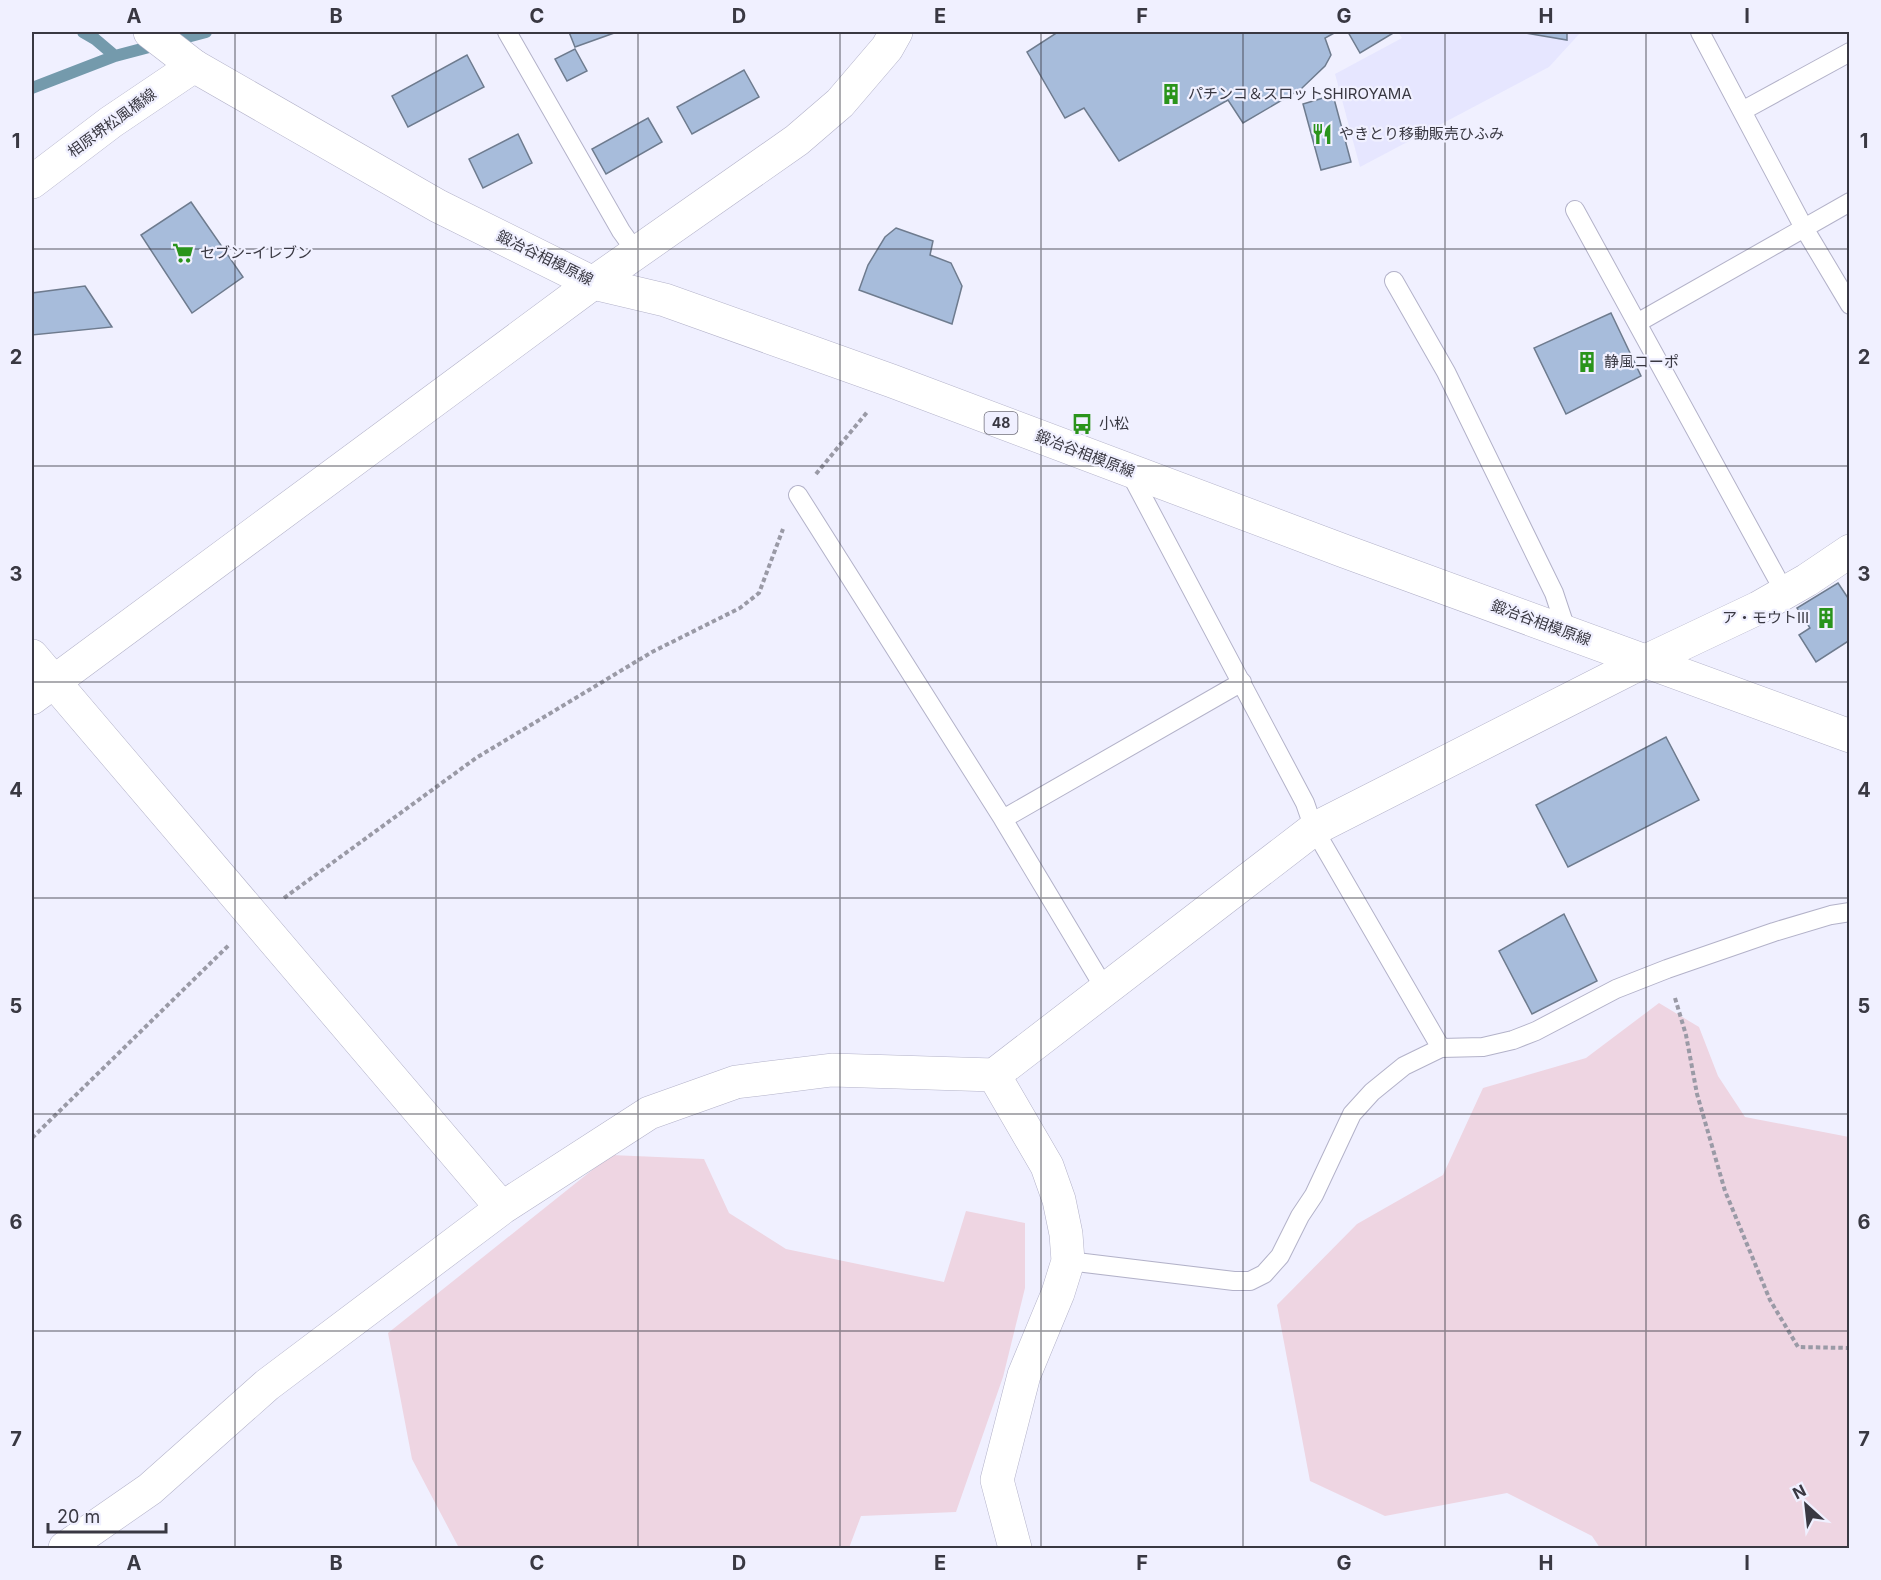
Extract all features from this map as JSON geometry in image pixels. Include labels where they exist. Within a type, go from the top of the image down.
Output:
[{"type":"street","name":"48","points":[[150,32],[187,60]]},
{"type":"street","points":[[42,689],[593,283],[797,140],[840,103],[887,48],[896,32]]},
{"type":"street","name":"相原堺松風橋線","points":[[32,182],[187,60]]},
{"type":"street","name":"鍛冶谷相模原線","points":[[187,60],[438,206],[593,283],[665,300],[892,381],[1129,471],[1850,736]]},
{"type":"street","points":[[65,1548],[150,1489],[267,1385],[502,1208],[649,1113],[736,1082],[832,1070],[994,1075],[1314,829],[1647,661],[1749,613],[1850,551]]},
{"type":"street","points":[[32,656],[42,689],[255,920],[502,1208]]},
{"type":"street","points":[[994,1075],[1047,1166],[1059,1200],[1066,1234],[1068,1261],[1058,1293],[1024,1375],[997,1480],[1015,1548]]},
{"type":"lane","points":[[507,32],[615,221],[636,252]]},
{"type":"lane","points":[[1700,32],[1804,228],[1850,304]]},
{"type":"lane","points":[[1742,111],[1850,52]]},
{"type":"lane","points":[[1637,323],[1850,202]]},
{"type":"lane","points":[[1575,210],[1785,593]]},
{"type":"lane","points":[[1394,281],[1446,372],[1484,449],[1554,593],[1567,632]]},
{"type":"lane","points":[[1129,471],[1305,803],[1314,829],[1441,1048]]},
{"type":"lane","points":[[798,495],[1003,819],[1105,988]]},
{"type":"lane","points":[[1003,819],[1242,682]]},
{"type":"lane","points":[[1068,1261],[1250,1281],[1264,1274],[1280,1256],[1314,1194],[1352,1114],[1372,1092],[1404,1066],[1441,1048],[1484,1047],[1513,1040],[1536,1031],[1616,988],[1774,932],[1831,915],[1850,912]]},
{"type":"path","points":[[32,1138],[255,920],[476,758],[652,652],[740,608],[759,593],[798,495],[892,381]]},
{"type":"path","points":[[1667,969],[1686,1035],[1697,1094],[1725,1191],[1770,1300],[1798,1347],[1850,1348]]},
{"type":"shaded area","points":[[1398,32],[1581,32],[1549,67],[1360,167],[1335,74],[1402,38]]},
{"type":"shaded area","points":[[1659,1003],[1699,1027],[1718,1076],[1745,1117],[1849,1137],[1849,1548],[1600,1548],[1592,1536],[1507,1493],[1385,1516],[1310,1481],[1277,1305],[1357,1224],[1443,1175],[1483,1088],[1586,1058]]},
{"type":"shaded area","points":[[611,1155],[704,1159],[729,1213],[786,1249],[944,1282],[966,1211],[1025,1223],[1025,1288],[1003,1377],[956,1512],[861,1516],[849,1548],[459,1548],[412,1459],[388,1333]]},
{"type":"building","points":[[569,32],[617,32],[575,47]]},
{"type":"building","name":"パチンコ＆スロットSHIROYAMA","points":[[1054,32],[1336,32],[1325,38],[1331,55],[1325,66],[1301,89],[1243,123],[1228,100],[1119,161],[1084,108],[1065,118],[1027,52],[1055,34]]},
{"type":"building","name":"パチンコ＆スロットSHIROYAMA","points":[[1348,32],[1395,32],[1360,53]]},
{"type":"building","points":[[1519,32],[1567,32],[1567,40]]},
{"type":"building","points":[[575,49],[587,71],[567,81],[555,59]]},
{"type":"building","points":[[467,55],[484,87],[408,127],[392,96]]},
{"type":"building","points":[[744,70],[759,97],[692,134],[677,107]]},
{"type":"building","points":[[1333,95],[1351,162],[1321,170],[1303,104]]},
{"type":"building","points":[[648,118],[662,142],[606,174],[592,149]]},
{"type":"building","points":[[518,134],[532,163],[483,188],[469,159]]},
{"type":"building","points":[[191,202],[243,277],[192,313],[141,235]]},
{"type":"building","points":[[896,228],[933,241],[930,255],[951,263],[962,286],[952,324],[859,290],[868,265],[885,237]]},
{"type":"building","points":[[85,286],[112,327],[32,335],[32,293]]},
{"type":"building","name":"静風コーポ","points":[[1611,313],[1641,376],[1566,414],[1534,348]]},
{"type":"building","name":"ア・モウトⅢ","points":[[1838,583],[1850,601],[1850,640],[1816,662],[1799,635],[1810,628],[1797,608]]},
{"type":"building","points":[[1666,737],[1699,800],[1568,867],[1536,805]]},
{"type":"building","points":[[1564,914],[1597,981],[1532,1014],[1499,951]]},
{"type":"waterway","points":[[83,32],[115,56]]},
{"type":"waterway","points":[[32,88],[115,56],[206,32]]},
{"type":"place","name":"パチンコ＆スロットSHIROYAMA","points":[[1171,94]]},
{"type":"place","name":"やきとり移動販売ひふみ","points":[[1322,134]]},
{"type":"place","name":"セブン-イレブン","points":[[183,253]]},
{"type":"place","name":"静風コーポ","points":[[1587,362]]},
{"type":"place","name":"小松","points":[[1082,424]]},
{"type":"place","name":"ア・モウトⅢ","points":[[1826,618]]}]
